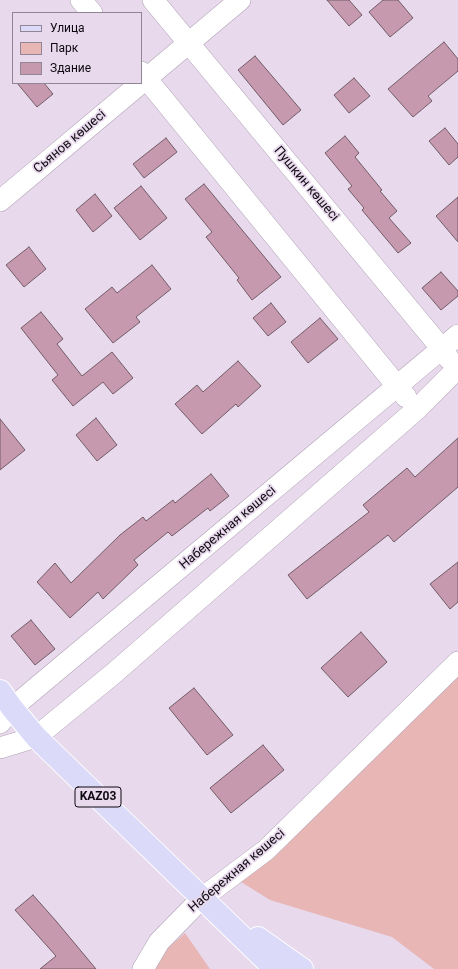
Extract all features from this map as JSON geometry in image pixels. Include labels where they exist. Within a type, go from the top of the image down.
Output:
[{"type":"main road","name":"KАZ03","points":[[4,707],[275,969]]},
{"type":"main road","name":"KАZ03","points":[[202,898],[302,969]]},
{"type":"street","points":[[81,0],[91,12]]},
{"type":"street","name":"Пушкин көшесі","points":[[153,0],[457,369]]},
{"type":"street","name":"Сьянов көшесі","points":[[142,79],[189,43],[240,0]]},
{"type":"street","points":[[142,79],[417,410]]},
{"type":"street","name":"Сьянов көшесі","points":[[0,201],[136,84]]},
{"type":"street","name":"Набережная көшесі","points":[[4,707],[458,335]]},
{"type":"street","points":[[0,748],[36,737],[107,679],[417,410],[457,369]]},
{"type":"street","name":"Набережная көшесі","points":[[143,969],[159,942],[202,898],[266,850],[458,662]]},
{"type":"green space","points":[[458,674],[458,969],[434,969],[392,937],[270,900],[238,880]]},
{"type":"green space","points":[[185,933],[210,969],[155,969],[168,948]]},
{"type":"building","points":[[327,0],[349,0],[362,15],[349,26]]},
{"type":"building","points":[[383,0],[398,0],[413,18],[390,37],[369,12]]},
{"type":"building","points":[[444,42],[458,59],[458,71],[428,96],[432,101],[413,117],[388,89]]},
{"type":"building","points":[[255,56],[301,110],[283,125],[238,70]]},
{"type":"building","points":[[354,78],[370,96],[349,113],[334,95]]},
{"type":"building","points":[[18,84],[45,84],[53,94],[37,107]]},
{"type":"building","points":[[445,128],[458,144],[458,157],[449,165],[429,141]]},
{"type":"building","points":[[345,136],[359,153],[355,157],[397,211],[389,218],[411,243],[398,253],[362,210],[364,208],[348,189],[352,186],[325,153]]},
{"type":"building","points":[[166,138],[177,152],[144,178],[133,164]]},
{"type":"building","points":[[204,184],[281,277],[252,300],[237,280],[239,278],[206,237],[212,232],[185,199]]},
{"type":"building","points":[[141,186],[167,218],[140,240],[114,208]]},
{"type":"building","points":[[95,194],[112,216],[93,232],[76,210]]},
{"type":"building","points":[[458,197],[458,242],[436,216]]},
{"type":"building","points":[[29,247],[46,269],[24,287],[6,265]]},
{"type":"building","points":[[152,265],[171,289],[136,317],[140,322],[113,343],[85,309],[112,287],[117,293]]},
{"type":"building","points":[[441,272],[458,291],[458,296],[441,310],[422,288]]},
{"type":"building","points":[[271,303],[286,322],[268,336],[253,318]]},
{"type":"building","points":[[41,312],[63,339],[57,344],[82,376],[112,352],[133,378],[113,394],[103,382],[73,406],[52,380],[58,375],[21,328]]},
{"type":"building","points":[[320,318],[338,339],[308,363],[291,342]]},
{"type":"building","points":[[238,361],[261,386],[238,407],[236,404],[202,434],[175,404],[197,385],[203,392]]},
{"type":"building","points":[[96,418],[117,445],[97,461],[76,435]]},
{"type":"building","points":[[0,419],[25,450],[0,470]]},
{"type":"building","points":[[458,438],[458,487],[394,542],[388,535],[307,599],[288,575],[369,512],[363,505],[407,468],[415,477]]},
{"type":"building","points":[[211,474],[229,496],[210,511],[208,508],[172,536],[168,532],[134,560],[138,565],[103,599],[98,592],[70,618],[37,582],[55,563],[71,583],[120,535],[143,517],[146,521],[173,500],[175,503]]},
{"type":"building","points":[[458,562],[458,602],[450,609],[430,584]]},
{"type":"building","points":[[31,620],[55,649],[35,665],[11,636]]},
{"type":"building","points":[[361,632],[387,662],[348,697],[321,668]]},
{"type":"building","points":[[194,688],[233,735],[207,755],[169,708]]},
{"type":"building","points":[[263,745],[284,770],[231,813],[210,788]]},
{"type":"building","points":[[33,895],[96,969],[40,969],[56,956],[15,910]]}]
